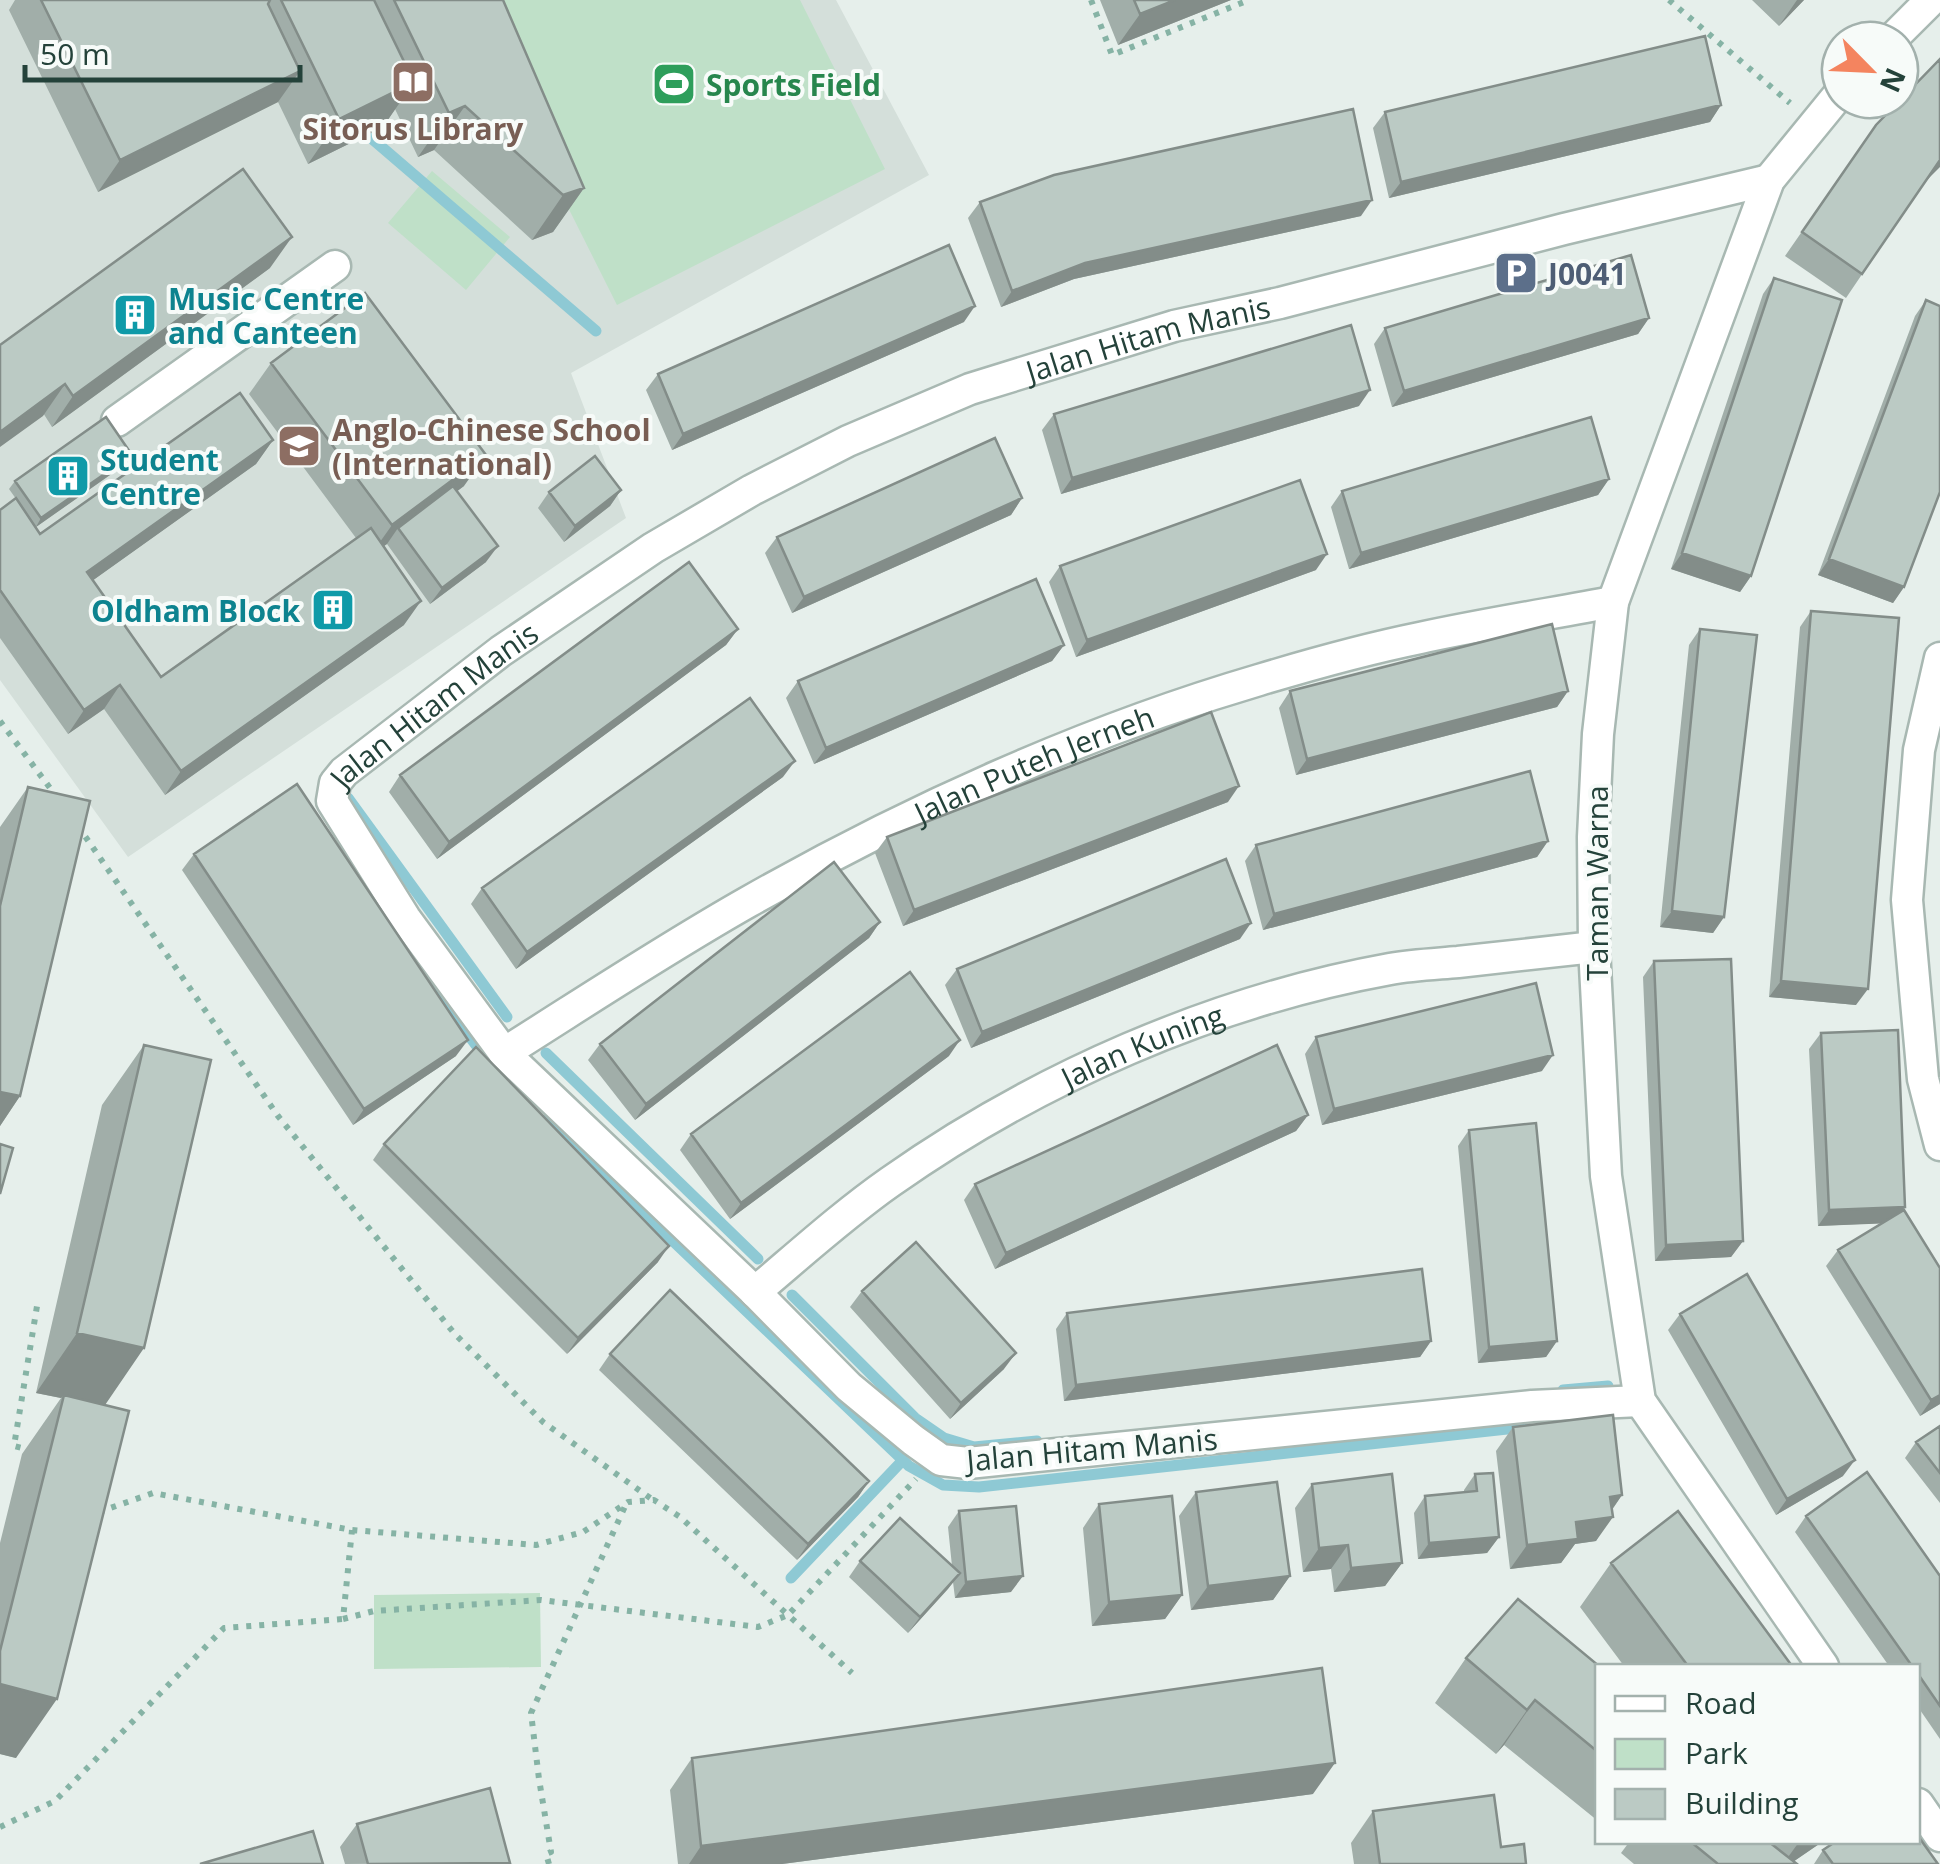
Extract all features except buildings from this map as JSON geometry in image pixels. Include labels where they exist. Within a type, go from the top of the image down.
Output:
[{"type":"street","points":[[1911,20],[1931,0]]},
{"type":"street","name":"Taman Warna","points":[[1820,118],[1769,180],[1613,602],[1598,734],[1593,837],[1594,947],[1606,1176],[1640,1401],[1822,1664]]},
{"type":"street","name":"Jalan Hitam Manis","points":[[1640,1401],[1532,1406],[968,1463],[940,1460],[850,1387],[504,1053],[405,918],[332,801],[335,784],[344,772],[500,651],[653,548],[752,490],[848,441],[970,390],[1174,326],[1769,180]]},
{"type":"street","points":[[117,421],[334,266]]},
{"type":"street","name":"Jalan Puteh Jerneh","points":[[504,1053],[750,900],[878,833],[1105,733],[1256,681],[1422,637],[1613,602]]},
{"type":"street","points":[[1940,658],[1919,750],[1908,900],[1923,1079],[1940,1145]]},
{"type":"street","name":"Jalan Kuning","points":[[755,1292],[894,1179],[982,1122],[1126,1050],[1248,1005],[1352,977],[1393,968],[1594,947]]},
{"type":"street","points":[[1920,1807],[1940,1836]]},
{"type":"path","points":[[1091,0],[1112,55],[1249,0]]},
{"type":"path","points":[[1670,0],[1802,113]]},
{"type":"path","points":[[0,720],[56,796]]},
{"type":"path","points":[[67,812],[278,1116],[454,1333],[542,1422],[680,1517],[852,1672]]},
{"type":"path","points":[[38,1300],[14,1446],[49,1454]]},
{"type":"path","points":[[0,1827],[54,1800],[224,1628],[343,1618],[374,1610],[541,1600],[758,1627],[788,1615],[918,1477]]},
{"type":"path","points":[[96,1498],[92,1514],[153,1492],[352,1530],[536,1546],[583,1532],[628,1502],[654,1500]]},
{"type":"path","points":[[549,1864],[546,1854],[551,1852],[532,1713],[628,1502]]},
{"type":"path","points":[[343,1618],[352,1530]]},
{"type":"shaded area","name":"Anglo-Chinese School (International)","points":[[0,0],[836,0],[929,175],[571,373],[626,518],[128,857],[0,680]]},
{"type":"green space","name":"Sports Field","points":[[464,0],[800,0],[885,169],[617,305]]},
{"type":"green space","points":[[432,171],[510,237],[466,290],[388,223]]},
{"type":"green space","points":[[540,1593],[541,1667],[374,1669],[374,1595]]},
{"type":"waterway","points":[[356,125],[596,331]]},
{"type":"waterway","points":[[348,798],[507,1017]]},
{"type":"waterway","points":[[424,976],[491,1065]]},
{"type":"waterway","points":[[546,1053],[758,1259]]},
{"type":"waterway","points":[[546,1120],[909,1466],[943,1485],[979,1487],[1526,1427]]},
{"type":"waterway","points":[[792,1295],[915,1418],[944,1438],[974,1447],[1037,1441]]},
{"type":"waterway","points":[[1563,1390],[1608,1386]]},
{"type":"waterway","points":[[791,1578],[903,1460]]},
{"type":"place","name":"Sitorus Library","points":[[413,82]]},
{"type":"place","name":"Sports Field","points":[[674,84]]},
{"type":"place","name":"J0041","points":[[1516,273]]},
{"type":"place","name":"Music Centre and Canteen","points":[[135,315]]},
{"type":"place","name":"Anglo-Chinese School (International)","points":[[299,446]]},
{"type":"place","name":"Student Centre","points":[[68,476]]},
{"type":"place","name":"Oldham Block","points":[[333,610]]}]
